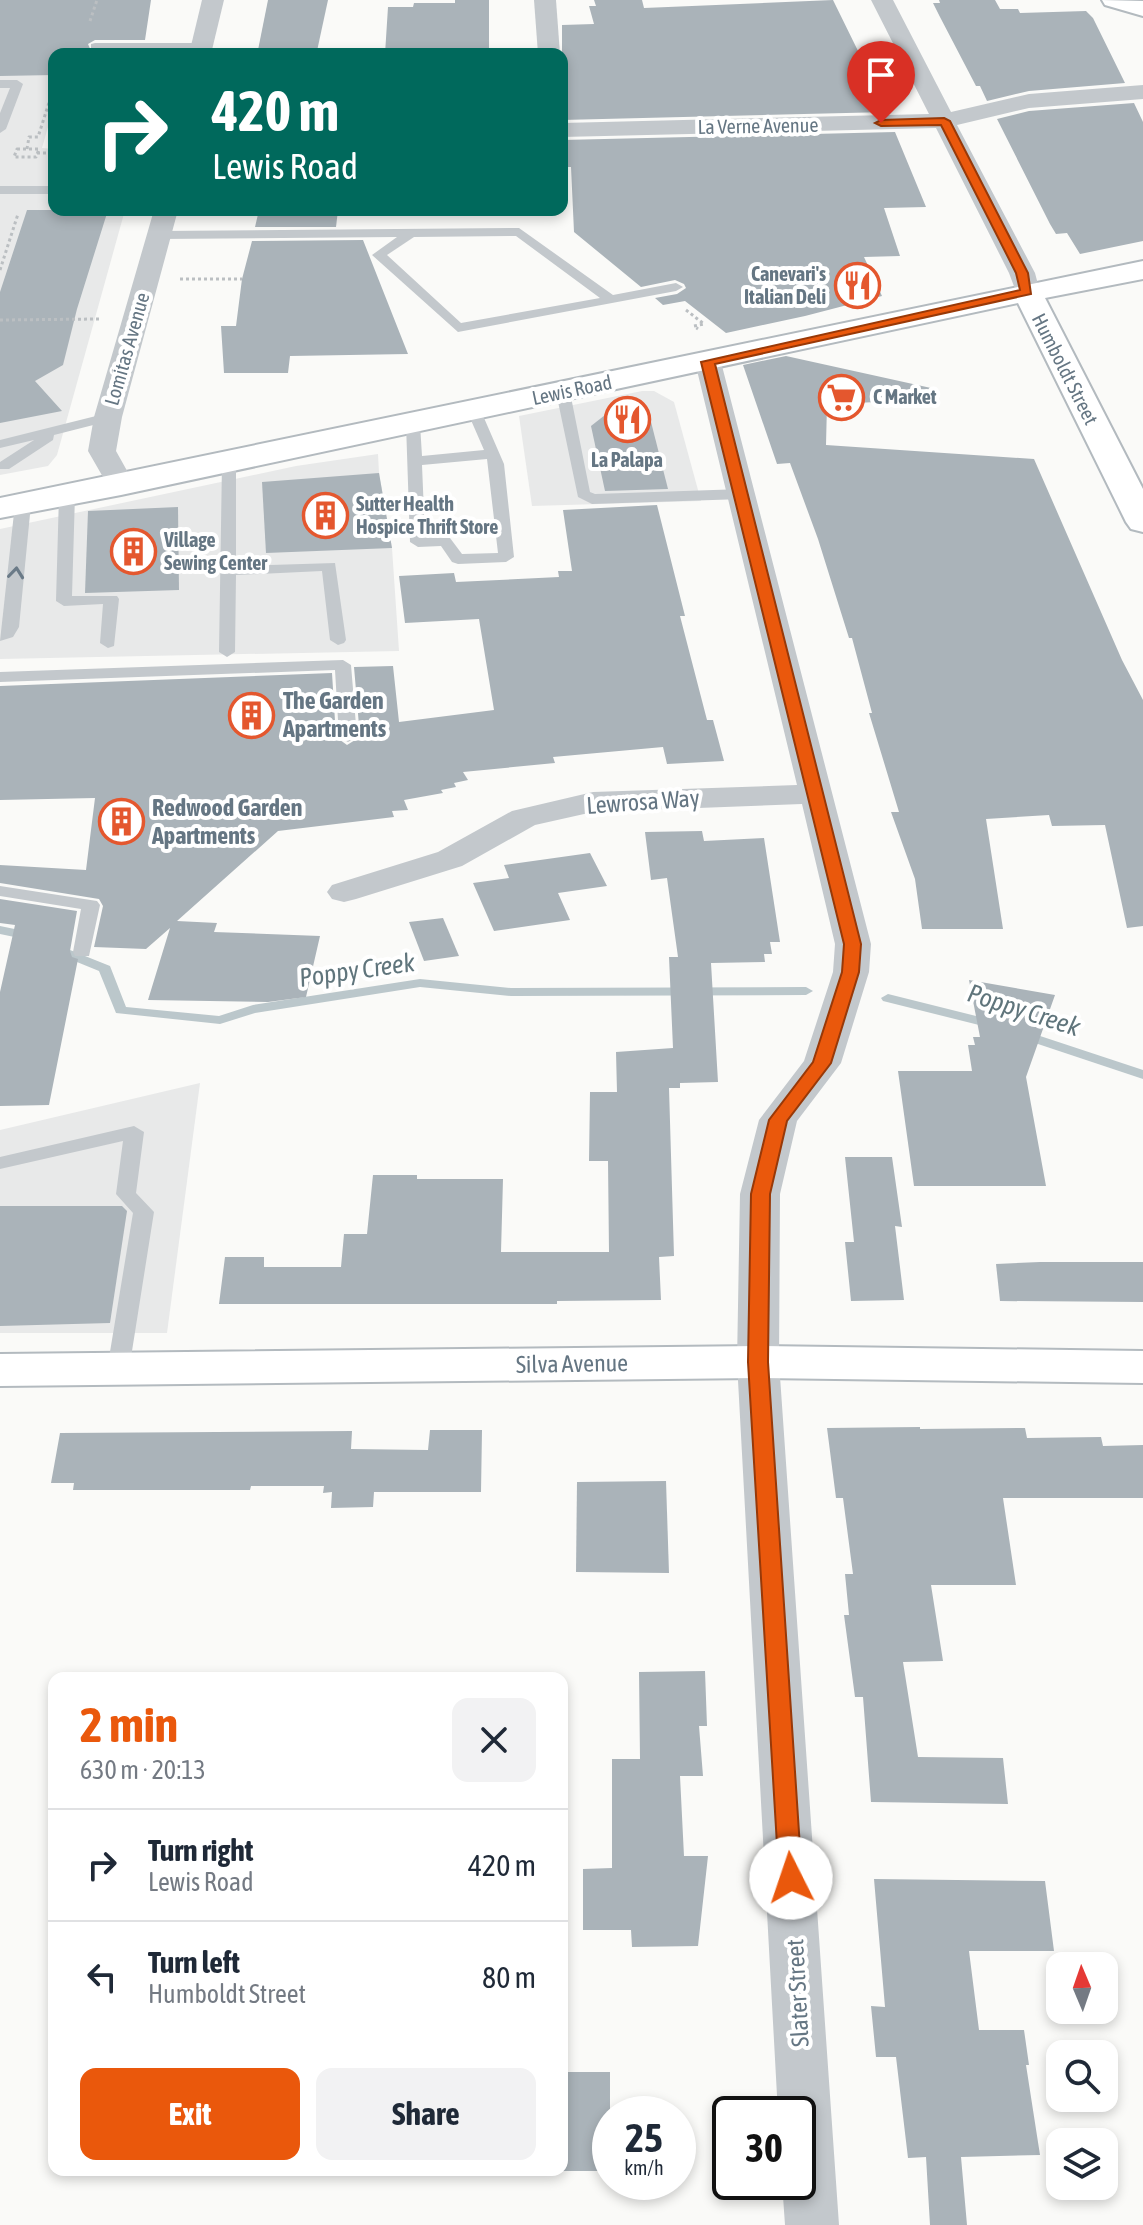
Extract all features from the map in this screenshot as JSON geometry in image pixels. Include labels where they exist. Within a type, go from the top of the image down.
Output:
[{"type":"street","points":[[201,48],[213,0]]},
{"type":"street","points":[[545,0],[549,48]]},
{"type":"street","name":"Humboldt Street","points":[[882,0],[1022,273],[1027,292],[1143,522]]},
{"type":"street","points":[[1114,0],[1143,9]]},
{"type":"street","name":"La Verne Avenue","points":[[568,130],[944,121],[1029,101],[1143,92]]},
{"type":"street","name":"Lomitas Avenue","points":[[121,485],[102,451],[108,417],[162,222]]},
{"type":"street","name":"Lewis Road","points":[[12,506],[563,392],[705,347],[1143,270]]},
{"type":"street","name":"Slater Street","points":[[705,347],[853,944],[851,972],[822,1063],[778,1120],[760,1194],[758,1362],[812,2225]]},
{"type":"street","name":"Lewrosa Way","points":[[344,892],[450,859],[524,818],[593,802],[814,794]]},
{"type":"street","name":"Silva Avenue","points":[[0,1370],[758,1362],[1143,1367]]},
{"type":"lane","points":[[95,46],[148,48]]},
{"type":"lane","points":[[0,84],[17,84],[0,129]]},
{"type":"lane","points":[[0,190],[48,190]]},
{"type":"lane","points":[[162,222],[411,233],[519,232],[611,300]]},
{"type":"lane","points":[[411,233],[379,255],[458,328],[676,287]]},
{"type":"lane","points":[[563,392],[583,494],[592,499],[743,494]]},
{"type":"lane","points":[[413,424],[418,542],[445,541],[458,559],[506,557],[497,464],[474,411]]},
{"type":"lane","points":[[0,444],[108,417]]},
{"type":"lane","points":[[0,432],[65,426]]},
{"type":"lane","points":[[1,458],[65,426]]},
{"type":"lane","points":[[414,461],[493,454]]},
{"type":"lane","points":[[227,652],[229,463]]},
{"type":"lane","points":[[67,495],[64,601],[111,599],[108,643]]},
{"type":"lane","points":[[0,636],[7,634],[11,627],[12,506]]},
{"type":"lane","points":[[228,571],[329,566],[338,640]]},
{"type":"lane","points":[[0,677],[343,665],[348,737]]},
{"type":"lane","points":[[0,891],[91,905],[82,952]]},
{"type":"lane","points":[[0,1163],[134,1132],[126,1194],[144,1212],[118,1370]]},
{"type":"path","points":[[27,149],[29,137],[38,137],[48,106]]},
{"type":"path","points":[[17,149],[27,149],[39,149],[36,157],[14,157],[17,149]]},
{"type":"path","points":[[37,153],[48,153]]},
{"type":"path","points":[[0,270],[19,209]]},
{"type":"path","points":[[147,279],[242,279]]},
{"type":"path","points":[[677,304],[704,324],[694,326],[705,347]]},
{"type":"path","points":[[0,320],[136,318]]},
{"type":"shaded area","points":[[0,0],[48,48],[48,127],[42,148],[48,148],[48,216],[123,216],[57,455],[48,466],[0,475]]},
{"type":"shaded area","points":[[654,391],[674,402],[701,501],[532,506],[519,416]]},
{"type":"shaded area","points":[[378,454],[392,548],[399,651],[0,659],[0,529],[296,466]]},
{"type":"shaded area","points":[[200,1083],[167,1333],[0,1333],[0,1130]]},
{"type":"building","points":[[0,0],[151,0],[145,40],[95,40],[88,44],[90,48],[48,48],[48,75],[0,76]]},
{"type":"building","points":[[268,0],[328,0],[318,48],[258,48]]},
{"type":"building","points":[[455,0],[489,0],[489,48],[385,48],[388,7],[413,7],[414,3],[455,3]]},
{"type":"building","points":[[594,0],[642,0],[644,8],[833,0],[888,112],[568,120],[568,48],[562,48],[562,25],[594,24],[589,6],[596,6]]},
{"type":"building","points":[[939,0],[995,0],[1000,9],[1018,9],[1020,13],[1086,11],[1093,18],[1125,83],[1029,91],[987,101],[933,3],[940,3]]},
{"type":"building","points":[[1134,103],[1143,122],[1143,241],[1080,254],[1067,233],[1056,234],[997,119],[1029,111]]},
{"type":"building","points":[[895,132],[926,207],[884,208],[900,256],[864,257],[882,296],[726,333],[685,301],[663,305],[655,298],[677,294],[686,288],[684,284],[675,280],[641,287],[574,232],[568,140]]},
{"type":"building","points":[[27,210],[48,210],[48,216],[106,216],[63,365],[35,381],[62,411],[0,423],[0,292]]},
{"type":"building","points":[[258,216],[337,216],[336,227],[255,227]]},
{"type":"building","points":[[363,240],[408,354],[290,356],[288,373],[224,373],[221,326],[236,326],[242,279],[252,241]]},
{"type":"building","points":[[786,356],[931,388],[930,400],[827,404],[826,445],[1034,459],[1122,660],[1143,700],[1143,926],[1127,928],[1105,825],[1052,826],[1049,815],[986,819],[1003,929],[922,929],[915,879],[891,812],[899,812],[869,713],[872,713],[852,638],[849,638],[790,463],[777,464],[743,365]]},
{"type":"building","points":[[619,404],[648,410],[668,489],[605,491],[591,426]]},
{"type":"building","name":"Sutter Health Hospice Thrift Store","points":[[379,473],[392,548],[266,553],[262,482]]},
{"type":"building","points":[[657,505],[685,616],[680,616],[707,720],[713,720],[724,761],[667,764],[663,747],[553,757],[555,763],[463,772],[468,780],[454,783],[456,787],[441,790],[443,793],[404,800],[408,810],[392,811],[394,817],[278,831],[177,921],[217,923],[214,932],[320,936],[306,997],[268,1002],[148,1000],[170,928],[146,949],[94,947],[103,906],[99,899],[0,883],[0,865],[86,870],[95,798],[0,800],[0,686],[332,673],[336,737],[347,745],[360,737],[354,667],[393,666],[399,722],[494,710],[479,619],[405,623],[399,576],[454,573],[456,582],[559,577],[558,571],[572,571],[563,510]]},
{"type":"building","name":"Village Sewing Center","points":[[178,507],[179,590],[85,593],[88,511]]},
{"type":"building","points":[[702,831],[704,841],[764,838],[780,942],[770,942],[772,954],[764,954],[765,962],[711,963],[718,1082],[680,1083],[680,1088],[669,1088],[674,1256],[659,1257],[661,1300],[557,1301],[557,1304],[219,1304],[225,1257],[264,1257],[264,1267],[341,1267],[344,1234],[367,1234],[373,1175],[417,1175],[417,1179],[503,1179],[501,1252],[609,1252],[608,1161],[589,1161],[590,1092],[617,1092],[616,1052],[673,1048],[669,957],[678,957],[667,878],[651,880],[645,832]]},
{"type":"building","points":[[590,853],[607,886],[558,893],[570,920],[494,931],[473,883],[509,878],[504,865]]},
{"type":"building","points":[[0,899],[77,911],[70,951],[72,957],[78,959],[49,1105],[0,1106],[0,992],[15,925],[0,923]]},
{"type":"building","points":[[443,918],[459,956],[424,961],[409,922]]},
{"type":"building","points":[[969,980],[1055,995],[1026,1077],[1046,1186],[914,1186],[898,1071],[972,1071],[968,1045],[975,1045],[973,1037],[980,1037]]},
{"type":"building","points":[[845,1157],[892,1157],[902,1227],[895,1226],[904,1300],[851,1301],[845,1242],[854,1242]]},
{"type":"building","points":[[0,1206],[122,1206],[127,1211],[110,1323],[0,1326]]},
{"type":"building","points":[[1143,1262],[1143,1302],[1000,1301],[996,1264]]},
{"type":"building","points":[[827,1428],[1025,1428],[1027,1438],[1101,1437],[1103,1446],[1143,1445],[1143,1498],[1003,1498],[1016,1585],[931,1585],[943,1661],[903,1662],[918,1757],[1003,1758],[1008,1804],[871,1802],[863,1697],[855,1697],[844,1615],[849,1615],[845,1574],[853,1574],[843,1498],[836,1498]]},
{"type":"building","points":[[430,1430],[482,1430],[481,1492],[374,1492],[373,1507],[331,1508],[332,1492],[323,1493],[324,1486],[251,1486],[250,1490],[73,1490],[74,1483],[51,1483],[60,1433],[352,1431],[351,1449],[428,1450]]},
{"type":"building","points":[[666,1481],[669,1573],[576,1572],[577,1482]]},
{"type":"building","points":[[705,1671],[707,1726],[699,1726],[703,1776],[680,1776],[684,1856],[708,1856],[698,1946],[632,1947],[631,1930],[583,1930],[583,1869],[612,1868],[612,1759],[640,1759],[639,1672]]},
{"type":"building","points":[[874,1879],[1045,1881],[1054,1951],[969,1951],[979,2030],[1024,2030],[1029,2065],[1026,2065],[1040,2155],[961,2157],[967,2225],[930,2225],[926,2157],[908,2158],[896,2057],[876,2057],[871,2006],[885,2007]]},
{"type":"building","points":[[568,2072],[610,2072],[610,2096],[592,2096],[592,2171],[568,2171]]},
{"type":"waterway","name":"Poppy Creek","points":[[0,930],[29,936]]},
{"type":"waterway","name":"Poppy Creek","points":[[55,948],[105,969],[121,1010],[220,1020],[253,1009],[420,983],[511,992],[806,991]]},
{"type":"waterway","name":"Poppy Creek","points":[[888,998],[995,1025]]},
{"type":"waterway","name":"Poppy Creek","points":[[1022,1034],[1143,1075]]},
{"type":"place","name":"Canevari's Italian Deli","points":[[857,285]]},
{"type":"place","name":"C Market","points":[[842,397]]},
{"type":"place","name":"La Palapa","points":[[627,420]]},
{"type":"place","name":"Sutter Health Hospice Thrift Store","points":[[325,515]]},
{"type":"place","name":"Village Sewing Center","points":[[133,551]]},
{"type":"place","name":"The Garden Apartments","points":[[252,715]]},
{"type":"place","name":"Redwood Garden Apartments","points":[[121,822]]},
{"type":"route","points":[[791,1878],[758,1362],[760,1194],[778,1120],[822,1063],[851,972],[853,944],[708,362],[1027,292],[1022,273],[944,121],[881,123]]}]
